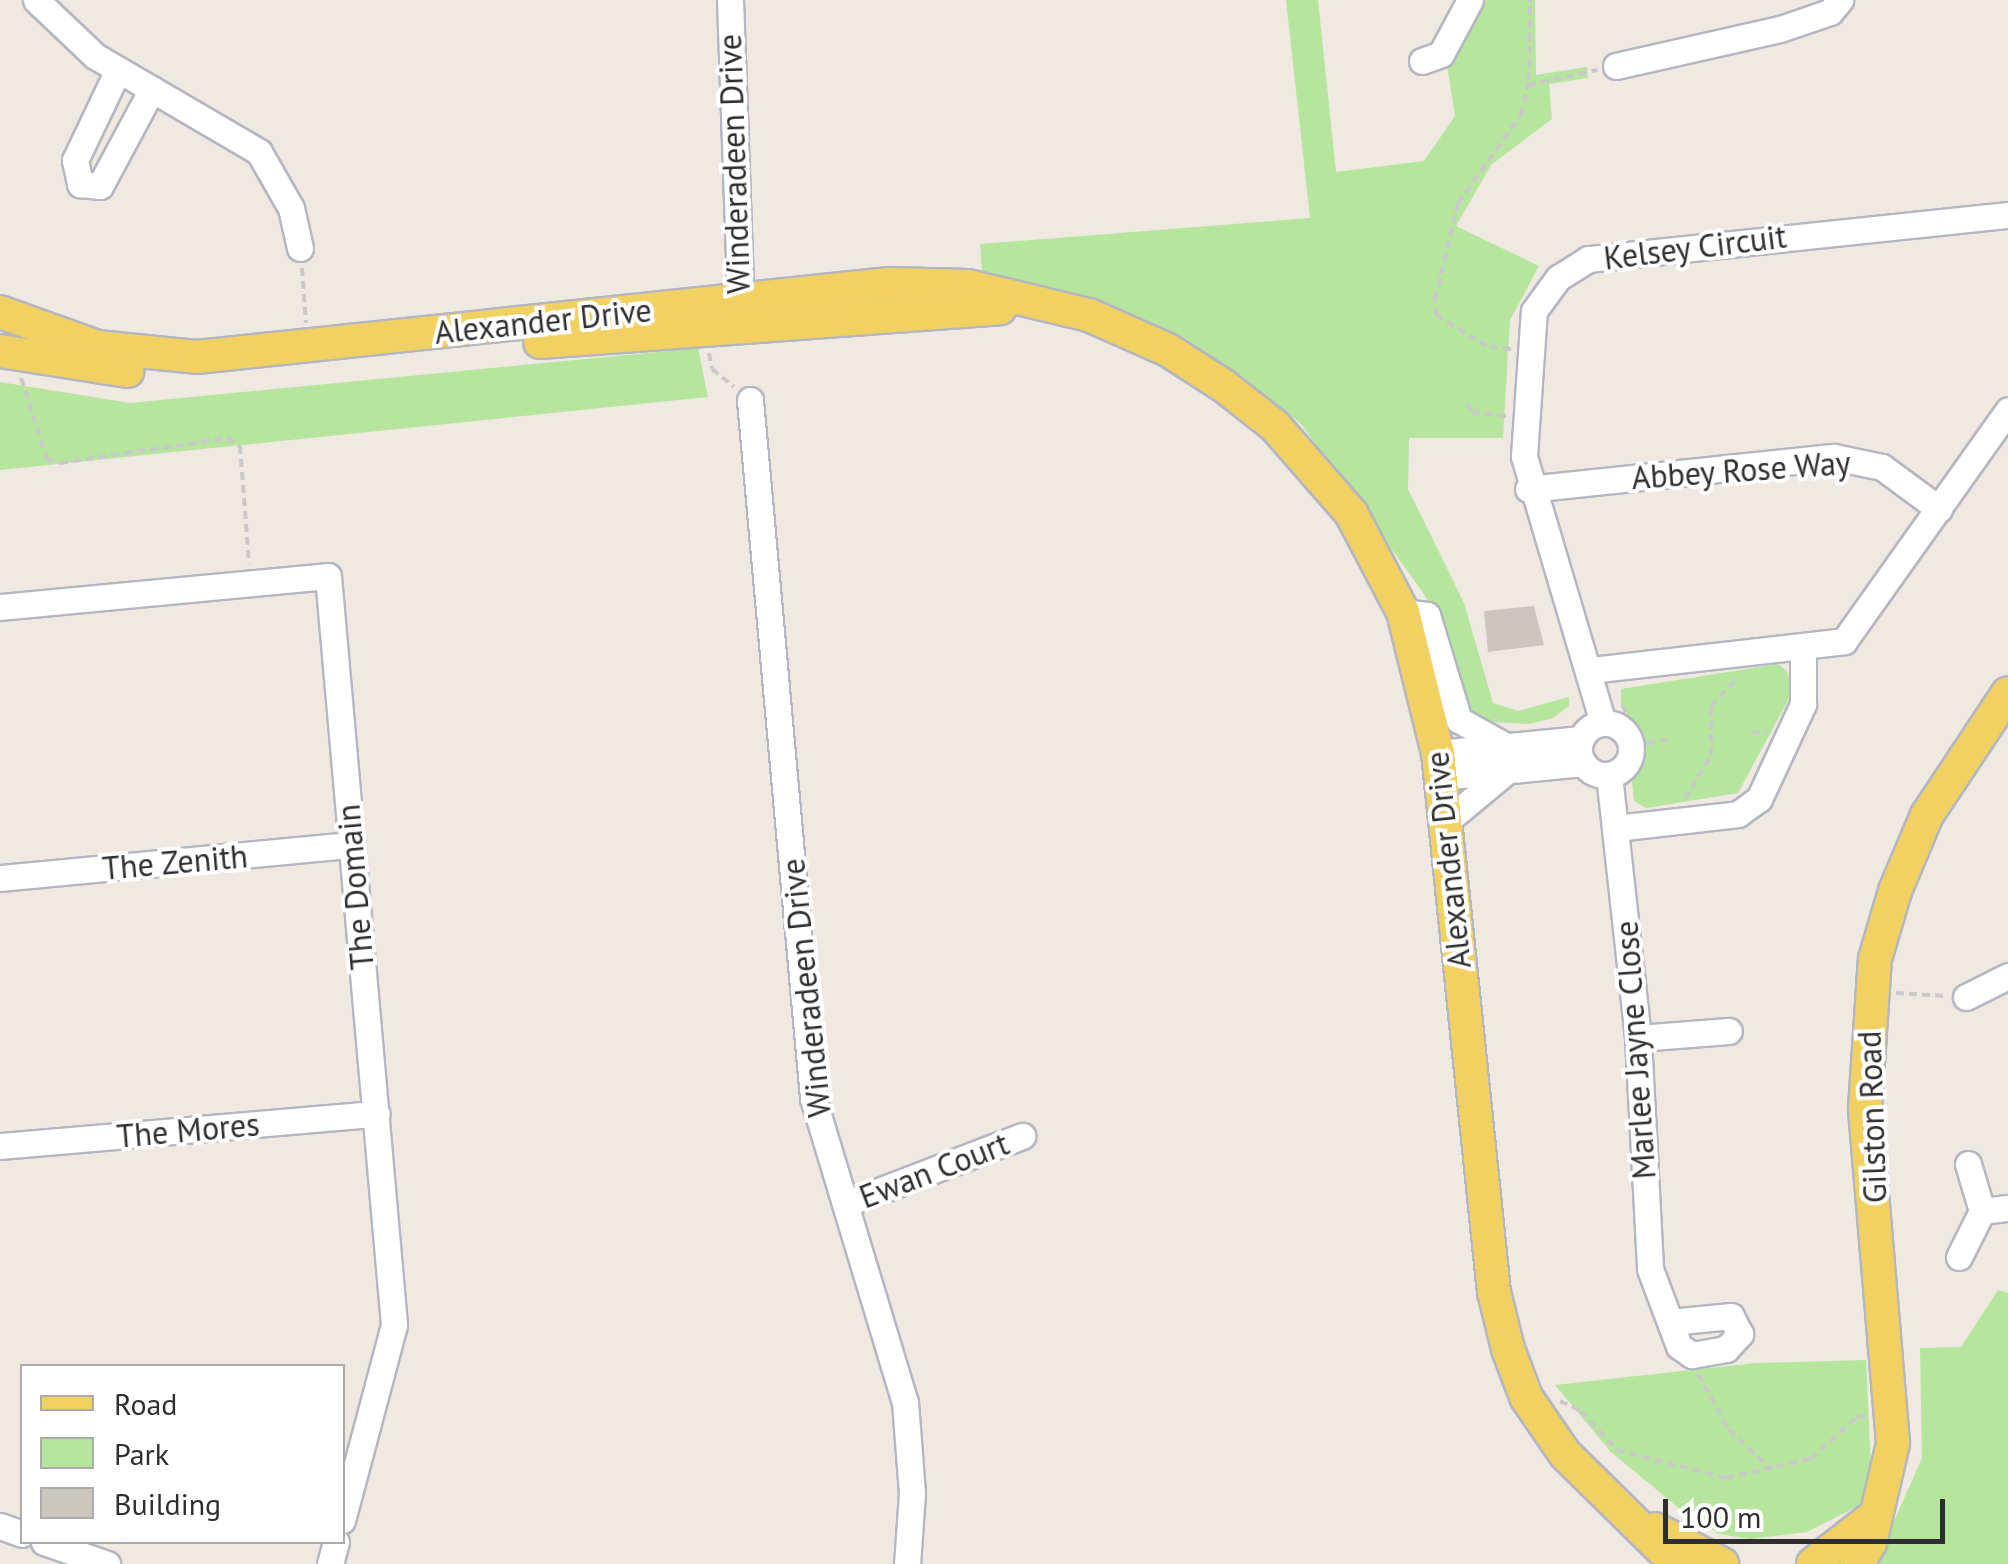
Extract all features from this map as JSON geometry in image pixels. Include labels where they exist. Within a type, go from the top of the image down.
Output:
[{"type":"main road","name":"Alexander Drive","points":[[0,312],[97,346],[197,356],[741,314],[982,306],[1089,315],[1168,350],[1274,426],[1351,513],[1404,612],[1439,765],[1494,1292],[1526,1398],[1584,1478],[1676,1564]]},
{"type":"main road","name":"Alexander Drive","points":[[6,352],[107,370],[178,372],[411,349],[706,332],[741,314]]},
{"type":"main road","name":"Gilston Road","points":[[1857,1564],[1890,1473],[1893,1414],[1865,1108],[1870,993],[1886,916],[1927,815],[2008,693]]},
{"type":"main road","points":[[1812,1564],[1878,1512]]},
{"type":"main road","name":"Alexander Drive","points":[[1624,1513],[1722,1564]]},
{"type":"street","points":[[36,0],[46,16],[118,70],[259,152],[291,208],[300,248]]},
{"type":"street","name":"Winderadeen Drive","points":[[730,0],[741,314]]},
{"type":"street","points":[[1422,60],[1441,54],[1470,0]]},
{"type":"street","points":[[1616,66],[1780,29],[1830,12],[1840,0]]},
{"type":"street","points":[[118,70],[76,160],[80,184],[100,186],[152,90]]},
{"type":"street","name":"Kelsey Circuit","points":[[1603,724],[1603,669],[1528,489],[1526,417],[1534,311],[1558,278],[1588,259],[2008,214]]},
{"type":"street","name":"Winderadeen Drive","points":[[750,400],[813,1098],[904,1402],[912,1493],[907,1564]]},
{"type":"street","points":[[1603,669],[1835,644],[1854,632],[2008,410]]},
{"type":"street","name":"Abbey Rose Way","points":[[1528,489],[1834,457],[1882,467],[1939,510]]},
{"type":"street","name":"The Domain","points":[[0,607],[328,576],[394,1340],[345,1510]]},
{"type":"street","points":[[1404,612],[1427,615],[1459,720],[1507,758]]},
{"type":"street","points":[[1616,828],[1738,814],[1759,799],[1803,704],[1803,648]]},
{"type":"street","points":[[1439,765],[1582,751],[1618,781],[1630,746],[1621,729],[1603,724],[1582,751]]},
{"type":"street","points":[[1444,823],[1507,758]]},
{"type":"street","name":"Marlee Jayne Close","points":[[1618,781],[1616,828],[1638,1038],[1650,1269],[1679,1346],[1692,1355]]},
{"type":"street","name":"The Zenith","points":[[0,878],[351,845]]},
{"type":"street","points":[[1966,998],[2008,976]]},
{"type":"street","points":[[1638,1038],[1729,1031]]},
{"type":"street","name":"The Mores","points":[[0,1146],[377,1114]]},
{"type":"street","name":"Ewan Court","points":[[846,1204],[1022,1136]]},
{"type":"street","points":[[1959,1257],[1995,1209],[1968,1164]]},
{"type":"street","points":[[1670,1322],[1730,1316],[1740,1324],[1734,1344],[1692,1355]]},
{"type":"street","points":[[50,1544],[107,1564]]},
{"type":"path","points":[[1530,0],[1528,84],[1521,115],[1458,203],[1436,316],[1486,346],[1531,351]]},
{"type":"path","points":[[1528,84],[1616,66]]},
{"type":"path","points":[[300,248],[306,329]]},
{"type":"path","points":[[706,332],[712,369],[750,400]]},
{"type":"path","points":[[6,352],[47,458],[60,462],[228,438],[240,446],[251,583]]},
{"type":"path","points":[[1466,403],[1486,415],[1526,417]]},
{"type":"path","points":[[1603,669],[1645,744],[1645,759],[1618,781]]},
{"type":"path","points":[[1699,803],[1684,805],[1711,754],[1711,706],[1719,690],[1742,673]]},
{"type":"path","points":[[1763,748],[1776,722]]},
{"type":"path","points":[[1752,732],[1771,734]]},
{"type":"path","points":[[1645,744],[1667,740]]},
{"type":"path","points":[[1891,1003],[1894,982]]},
{"type":"path","points":[[1893,993],[1966,998]]},
{"type":"path","points":[[1692,1355],[1729,1430],[1770,1468]]},
{"type":"path","points":[[1526,1398],[1582,1411],[1616,1450],[1726,1478],[1824,1453],[1857,1417],[1873,1415]]},
{"type":"green space","points":[[1286,0],[1318,0],[1336,172],[1424,161],[1455,116],[1447,65],[1486,0],[1535,0],[1536,75],[1587,67],[1588,78],[1549,84],[1552,119],[1491,165],[1456,226],[1539,266],[1510,320],[1503,438],[1409,438],[1408,489],[1464,603],[1493,703],[1518,711],[1569,697],[1569,706],[1553,718],[1529,724],[1475,721],[1464,707],[1443,624],[1419,587],[1301,424],[1243,377],[1183,337],[982,271],[980,244],[1310,218]]},
{"type":"green space","points":[[698,348],[708,397],[0,470],[0,382],[130,403]]},
{"type":"green space","points":[[1778,664],[1787,671],[1792,693],[1738,793],[1646,808],[1634,801],[1632,780],[1647,750],[1621,704],[1621,689]]},
{"type":"green space","points":[[1998,1290],[2008,1293],[2008,1564],[1875,1564],[1922,1458],[1920,1348],[1961,1347]]},
{"type":"green space","points":[[1866,1360],[1871,1468],[1860,1505],[1807,1532],[1750,1539],[1719,1534],[1681,1510],[1611,1452],[1555,1385],[1755,1363]]},
{"type":"building","points":[[1534,606],[1544,645],[1488,652],[1484,611]]}]
